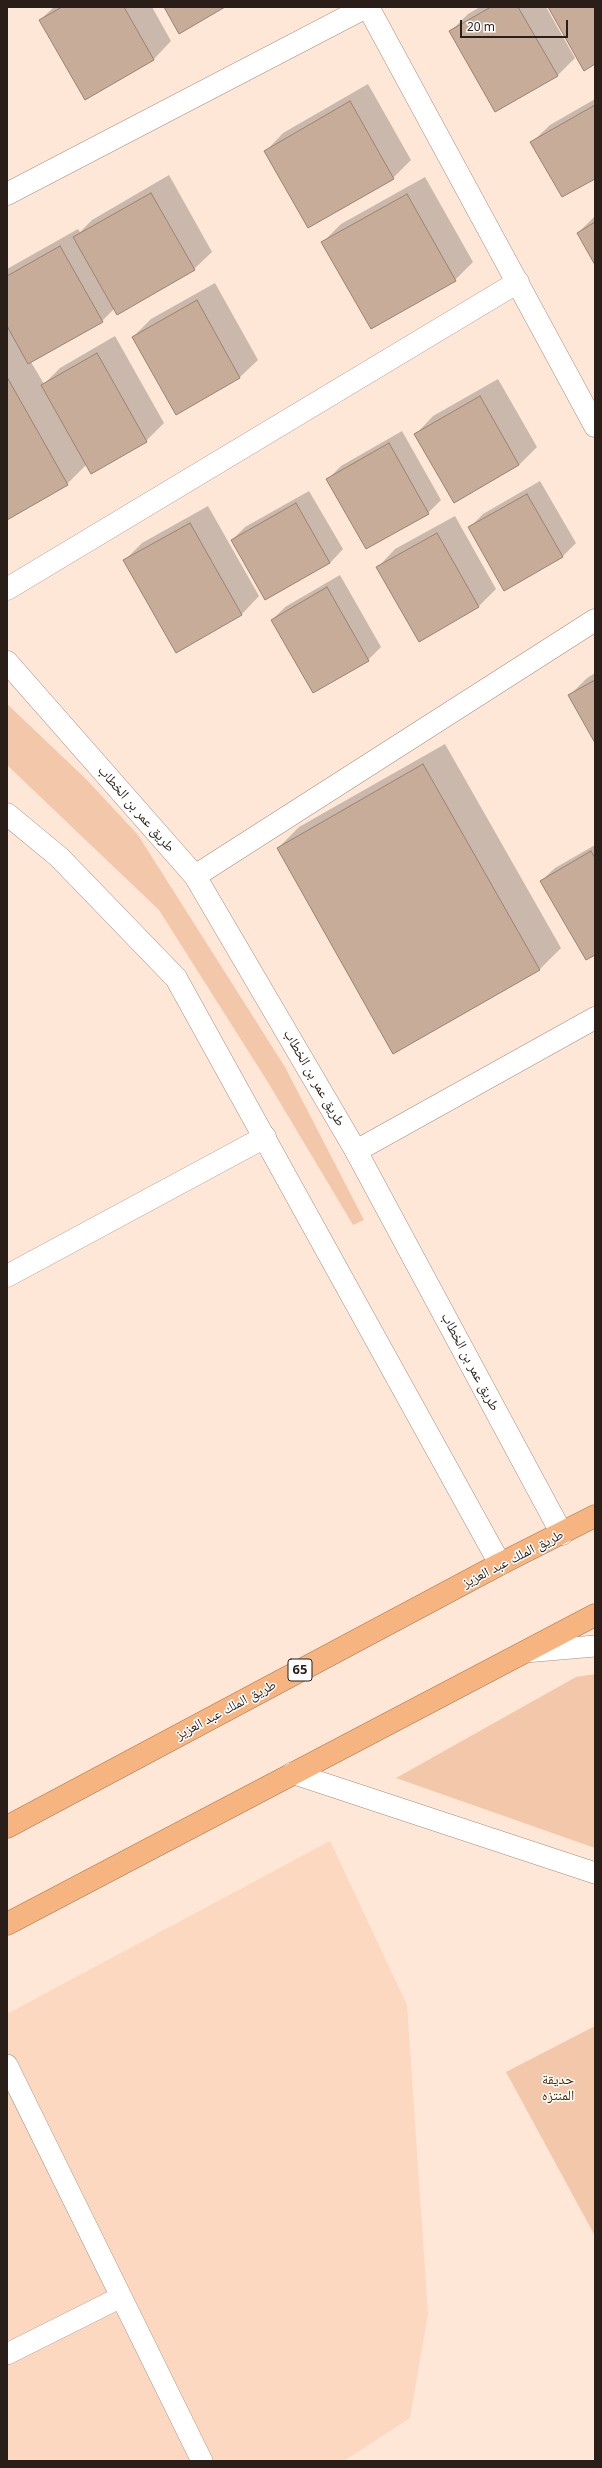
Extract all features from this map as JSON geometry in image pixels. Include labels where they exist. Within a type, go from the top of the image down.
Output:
[{"type":"highway","name":"طريق الملك عبد العزيز","points":[[7,1827],[500,1564],[595,1516]]},
{"type":"highway","points":[[7,1924],[522,1652],[595,1615]]},
{"type":"street","points":[[7,194],[367,7],[595,426]]},
{"type":"street","points":[[7,588],[518,282]]},
{"type":"street","points":[[195,876],[595,620]]},
{"type":"street","name":"طريق عمر بن الخطاب","points":[[7,662],[195,876],[356,1151],[562,1534]]},
{"type":"street","points":[[7,814],[59,857],[176,978],[500,1564]]},
{"type":"street","points":[[356,1151],[595,1018]]},
{"type":"street","points":[[7,1276],[265,1137]]},
{"type":"lane","points":[[522,1652],[595,1646]]},
{"type":"lane","points":[[292,1773],[595,1873]]},
{"type":"lane","points":[[7,2065],[202,2461]]},
{"type":"lane","points":[[7,2354],[121,2297]]},
{"type":"shaded area","points":[[330,1841],[407,2005],[428,2314],[410,2418],[344,2461],[7,2461],[7,2014]]},
{"type":"green space","points":[[7,704],[86,779],[138,835],[285,1067],[364,1220],[353,1225],[269,1084],[159,910],[7,765]]},
{"type":"green space","points":[[595,1674],[595,1848],[396,1778],[576,1677]]},
{"type":"green space","name":"حديقة المنتزه","points":[[595,2026],[595,2236],[506,2072]]},
{"type":"building","points":[[62,7],[124,7],[154,60],[85,100],[39,20]]},
{"type":"building","points":[[164,7],[225,7],[179,34]]},
{"type":"building","points":[[491,7],[518,7],[558,76],[495,112],[449,31]]},
{"type":"building","points":[[548,7],[595,7],[595,64],[584,71]]},
{"type":"building","points":[[350,101],[394,179],[308,228],[264,151]]},
{"type":"building","points":[[595,105],[595,179],[562,197],[530,142]]},
{"type":"building","points":[[151,193],[195,270],[117,315],[73,237]]},
{"type":"building","points":[[407,194],[456,281],[371,329],[321,242]]},
{"type":"building","points":[[595,222],[595,265],[577,233]]},
{"type":"building","points":[[60,246],[103,322],[28,364],[7,326],[7,276]]},
{"type":"building","points":[[197,300],[240,378],[176,415],[132,337]]},
{"type":"building","points":[[97,353],[147,442],[91,474],[41,385]]},
{"type":"building","points":[[7,377],[68,485],[7,520]]},
{"type":"building","points":[[480,396],[519,465],[454,503],[414,434]]},
{"type":"building","points":[[389,443],[429,514],[366,549],[326,479]]},
{"type":"building","points":[[527,494],[563,557],[504,591],[468,527]]},
{"type":"building","points":[[296,503],[330,563],[265,600],[231,540]]},
{"type":"building","points":[[190,523],[242,615],[176,653],[123,560]]},
{"type":"building","points":[[437,533],[479,607],[419,642],[376,567]]},
{"type":"building","points":[[327,587],[369,661],[313,693],[271,620]]},
{"type":"building","points":[[595,680],[595,743],[568,695]]},
{"type":"building","points":[[423,764],[540,970],[393,1054],[277,848]]},
{"type":"building","points":[[591,851],[595,858],[595,955],[586,960],[540,881]]}]
